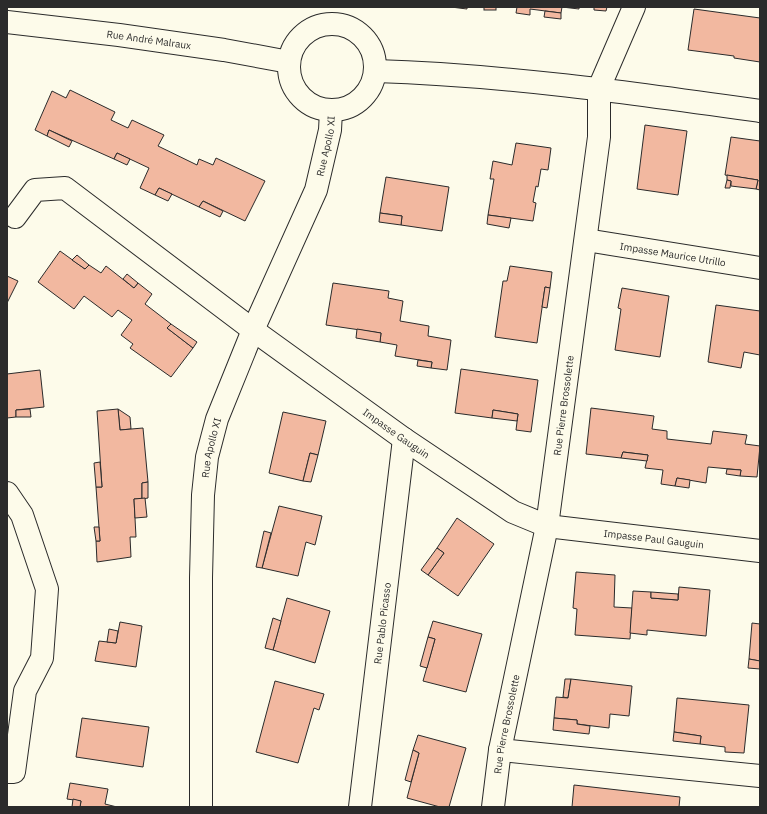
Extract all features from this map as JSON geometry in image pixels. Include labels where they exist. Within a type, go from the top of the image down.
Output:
[{"type":"street","name":"Rue Pierre Brossolette","points":[[493,807],[500,750],[548,526],[599,137],[599,88],[634,7]]},
{"type":"street","points":[[338,16],[366,40],[374,55],[376,71],[371,87],[361,99],[348,108],[331,111],[317,108],[304,101],[295,90],[290,76],[289,62],[295,46],[306,33],[338,16]]},
{"type":"street","name":"Rue André Malraux","points":[[7,22],[119,35],[224,50],[289,62]]},
{"type":"street","points":[[376,71],[433,73],[599,88],[760,111]]},
{"type":"street","name":"Rue Apollo XI","points":[[201,807],[201,586],[204,487],[207,457],[217,419],[253,330],[316,190],[330,130],[331,111]]},
{"type":"street","name":"Impasse Gauguin","points":[[15,217],[35,190],[65,188],[253,330],[404,439],[514,512],[548,526]]},
{"type":"street","name":"Impasse Maurice Utrillo","points":[[586,240],[760,268]]},
{"type":"street","name":"Rue Pablo Picasso","points":[[360,807],[404,439]]},
{"type":"street","points":[[7,492],[22,515],[47,589],[42,658],[25,691],[14,772],[7,772]]},
{"type":"street","name":"Impasse Paul Gauguin","points":[[548,526],[760,551]]},
{"type":"street","points":[[500,750],[760,776]]},
{"type":"building","points":[[451,7],[467,7],[467,9]]},
{"type":"building","points":[[484,7],[496,7],[496,10],[484,10]]},
{"type":"building","points":[[517,7],[562,7],[561,13],[530,9],[530,15],[516,13]]},
{"type":"building","points":[[562,7],[579,7],[579,9]]},
{"type":"building","points":[[594,7],[607,7],[606,11],[594,10]]},
{"type":"building","points":[[694,9],[760,18],[760,62],[734,58],[734,56],[688,50]]},
{"type":"building","points":[[545,11],[561,13],[561,19],[544,17]]},
{"type":"building","points":[[70,90],[115,112],[111,120],[128,128],[132,120],[164,135],[158,146],[197,165],[199,159],[213,165],[216,158],[265,181],[245,221],[203,201],[199,207],[159,188],[155,195],[140,188],[149,168],[117,153],[114,159],[49,130],[47,136],[35,130],[52,91],[66,98]]},
{"type":"building","points":[[645,125],[687,131],[678,195],[637,189]]},
{"type":"building","points":[[49,130],[72,141],[69,147],[47,136]]},
{"type":"building","points":[[731,137],[760,141],[760,190],[756,189],[758,180],[725,175]]},
{"type":"building","points":[[516,143],[551,148],[548,170],[541,169],[538,187],[536,186],[533,202],[536,203],[533,221],[488,215],[494,179],[490,179],[493,161],[512,165]]},
{"type":"building","points":[[117,153],[130,159],[127,165],[114,159]]},
{"type":"building","points":[[727,175],[758,180],[756,189],[731,186],[731,181],[727,180]]},
{"type":"building","points":[[386,177],[449,187],[442,231],[401,225],[402,216],[380,213]]},
{"type":"building","points":[[727,180],[731,181],[730,188],[725,188]]},
{"type":"building","points":[[159,188],[172,194],[168,201],[155,195]]},
{"type":"building","points":[[203,201],[223,211],[220,217],[199,207]]},
{"type":"building","points":[[380,213],[402,216],[401,225],[379,222]]},
{"type":"building","points":[[488,215],[511,218],[509,228],[487,224]]},
{"type":"building","points":[[60,251],[85,269],[89,265],[101,273],[106,266],[134,288],[138,283],[152,294],[145,304],[171,324],[167,328],[193,348],[171,377],[130,348],[133,344],[121,335],[132,320],[118,310],[112,317],[84,296],[74,309],[38,282]]},
{"type":"building","points":[[77,255],[89,265],[85,269],[72,260]]},
{"type":"building","points":[[510,266],[552,272],[550,288],[545,287],[537,343],[495,337],[503,281],[507,281]]},
{"type":"building","points":[[127,274],[138,283],[134,288],[123,279]]},
{"type":"building","points":[[7,276],[18,281],[7,303]]},
{"type":"building","points":[[333,283],[389,291],[388,298],[403,301],[400,321],[429,326],[428,336],[451,340],[447,370],[431,368],[432,362],[395,356],[397,345],[380,342],[381,333],[326,325]]},
{"type":"building","points":[[545,287],[550,288],[547,308],[542,307]]},
{"type":"building","points":[[622,288],[669,296],[660,357],[615,350],[621,309],[618,308]]},
{"type":"building","points":[[716,305],[760,311],[760,355],[744,352],[741,368],[708,362]]},
{"type":"building","points":[[171,324],[197,342],[193,348],[167,328]]},
{"type":"building","points":[[357,329],[381,333],[380,342],[356,338]]},
{"type":"building","points":[[418,360],[432,362],[431,368],[417,366]]},
{"type":"building","points":[[461,369],[538,380],[531,432],[516,430],[518,414],[493,410],[492,418],[455,413]]},
{"type":"building","points":[[40,370],[44,407],[16,410],[16,417],[7,418],[7,374]]},
{"type":"building","points":[[591,408],[654,416],[652,429],[667,431],[667,439],[711,444],[713,431],[747,435],[745,444],[760,446],[757,477],[740,476],[741,470],[708,467],[706,483],[677,478],[675,486],[661,484],[663,470],[645,468],[648,455],[623,452],[621,458],[586,454]]},
{"type":"building","points":[[30,409],[31,417],[16,417],[16,410]]},
{"type":"building","points":[[118,409],[130,417],[131,429],[120,430]]},
{"type":"building","points":[[118,409],[120,430],[143,428],[148,482],[142,483],[142,499],[134,499],[136,537],[130,537],[131,557],[97,562],[96,541],[100,541],[96,487],[102,487],[97,411]]},
{"type":"building","points":[[493,410],[518,414],[517,421],[492,418]]},
{"type":"building","points":[[283,412],[326,421],[318,455],[310,453],[303,481],[269,473]]},
{"type":"building","points":[[623,452],[648,455],[647,461],[621,458]]},
{"type":"building","points":[[310,453],[318,455],[311,482],[303,481]]},
{"type":"building","points":[[100,462],[102,487],[96,487],[94,463]]},
{"type":"building","points":[[727,469],[741,470],[740,476],[726,474]]},
{"type":"building","points":[[677,478],[690,480],[689,488],[675,486]]},
{"type":"building","points":[[148,482],[148,498],[142,499],[142,483]]},
{"type":"building","points":[[145,498],[147,517],[135,518],[134,499]]},
{"type":"building","points":[[279,506],[322,516],[315,545],[306,542],[298,576],[262,568]]},
{"type":"building","points":[[457,518],[494,544],[458,596],[428,575],[444,553],[437,548]]},
{"type":"building","points":[[94,527],[99,527],[100,541],[96,541]]},
{"type":"building","points":[[264,531],[271,533],[262,568],[256,567]]},
{"type":"building","points":[[437,548],[444,553],[428,575],[421,570]]},
{"type":"building","points":[[576,572],[615,575],[614,607],[632,608],[630,639],[575,635],[577,609],[573,608]]},
{"type":"building","points":[[679,587],[710,590],[706,636],[647,630],[647,635],[630,633],[633,591],[651,592],[651,598],[678,600]]},
{"type":"building","points":[[651,592],[678,594],[678,600],[651,598]]},
{"type":"building","points":[[287,598],[330,611],[315,663],[273,650]]},
{"type":"building","points":[[273,618],[281,621],[273,650],[265,648]]},
{"type":"building","points":[[433,621],[482,634],[466,692],[423,681],[435,639],[428,637]]},
{"type":"building","points":[[120,622],[142,626],[136,667],[95,661],[99,641],[116,643]]},
{"type":"building","points":[[752,623],[760,624],[760,661],[749,659]]},
{"type":"building","points":[[109,629],[118,631],[116,643],[107,642]]},
{"type":"building","points":[[428,637],[435,639],[427,668],[420,666]]},
{"type":"building","points":[[749,659],[760,661],[760,669],[748,668]]},
{"type":"building","points":[[565,679],[571,679],[568,698],[563,697]]},
{"type":"building","points":[[571,679],[632,686],[629,716],[610,714],[609,728],[577,724],[577,720],[554,718],[556,697],[568,698]]},
{"type":"building","points":[[275,681],[324,694],[319,710],[314,708],[298,763],[256,752]]},
{"type":"building","points":[[677,698],[749,705],[744,753],[725,752],[725,747],[700,744],[701,736],[674,732]]},
{"type":"building","points":[[82,718],[149,727],[143,767],[76,757]]},
{"type":"building","points":[[554,718],[577,720],[577,724],[590,726],[589,734],[553,730]]},
{"type":"building","points":[[674,732],[701,736],[700,744],[673,741]]},
{"type":"building","points":[[418,735],[466,748],[449,807],[440,807],[407,798],[419,753],[413,750]]},
{"type":"building","points":[[413,750],[419,753],[411,782],[405,780]]},
{"type":"building","points":[[70,783],[108,789],[105,804],[117,807],[80,807],[81,801],[67,799]]},
{"type":"building","points":[[574,785],[680,797],[679,807],[572,807]]},
{"type":"building","points":[[73,799],[81,801],[80,807],[72,807]]}]
